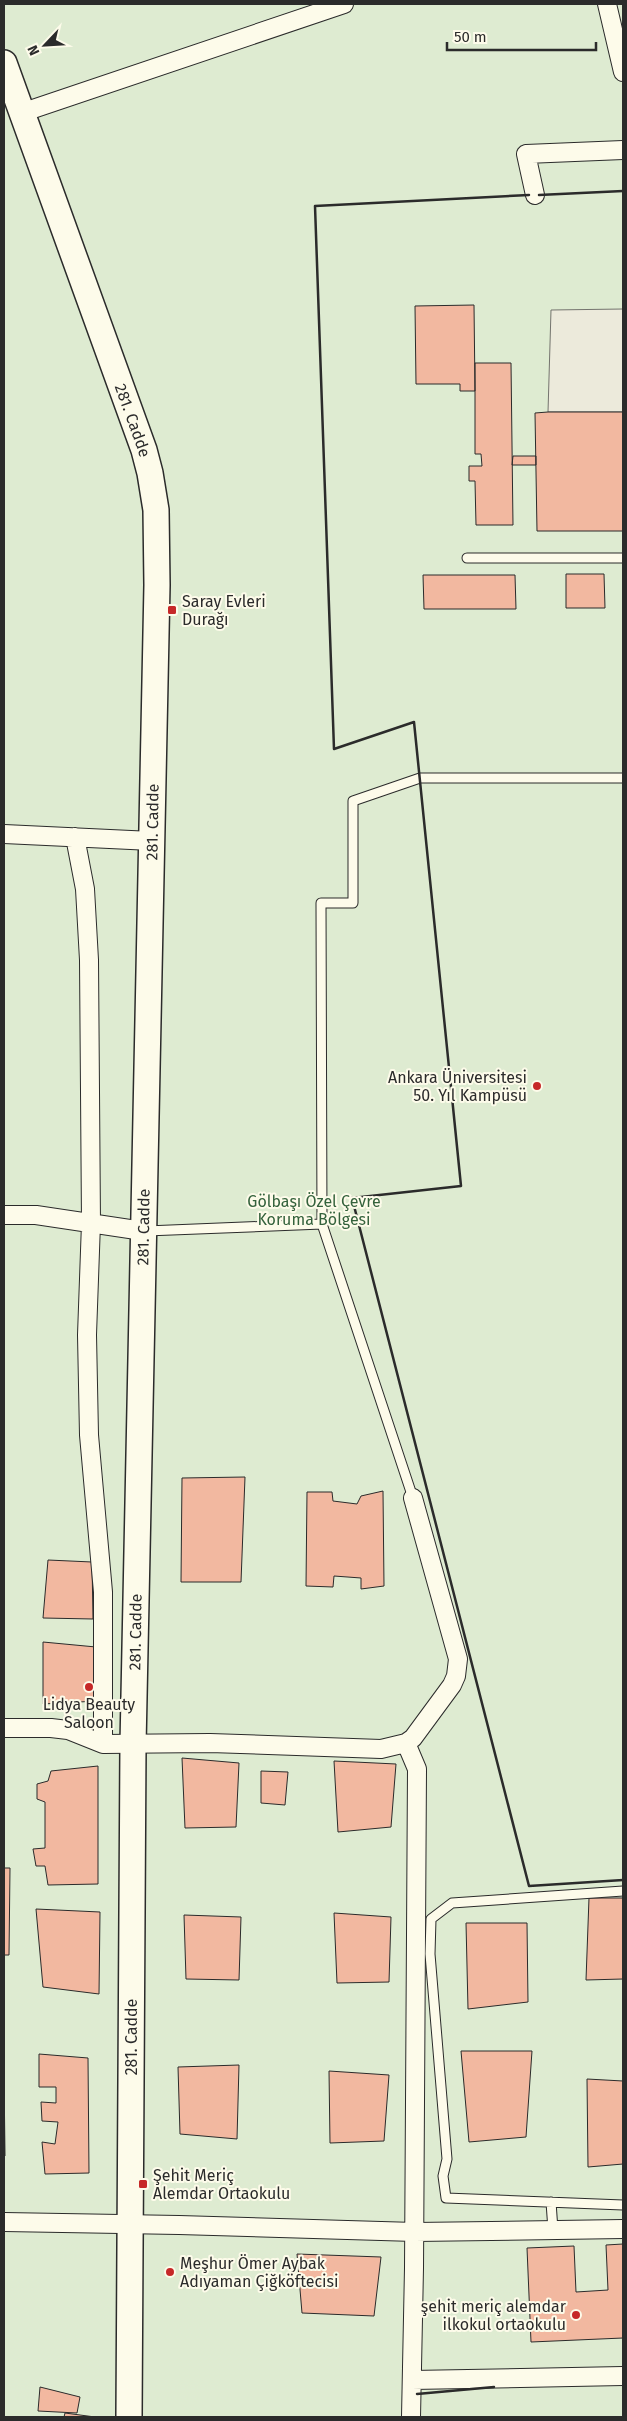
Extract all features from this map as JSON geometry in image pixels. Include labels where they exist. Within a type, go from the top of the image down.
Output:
[{"type":"street","points":[[21,113],[344,4]]},
{"type":"street","points":[[607,4],[623,72]]},
{"type":"street","name":"281. Cadde","points":[[4,63],[129,404],[150,473],[156,510],[157,585],[132,1745],[129,2417]]},
{"type":"street","points":[[535,195],[526,154],[623,150]]},
{"type":"street","points":[[4,834],[152,841]]},
{"type":"street","points":[[75,837],[85,889],[89,960],[91,1223],[87,1335],[89,1425],[103,1592],[103,1744]]},
{"type":"street","points":[[4,1216],[36,1215],[143,1231]]},
{"type":"street","points":[[4,1728],[68,1730],[103,1744],[210,1743],[381,1749],[406,1742],[412,1738],[452,1685],[456,1676],[458,1659],[412,1498]]},
{"type":"street","points":[[406,1742],[417,1769],[415,2232],[411,2417]]},
{"type":"street","points":[[4,2222],[415,2232],[623,2229]]},
{"type":"street","points":[[412,2380],[623,2376]]},
{"type":"lane","points":[[467,558],[623,558]]},
{"type":"lane","points":[[412,1498],[322,1224],[321,903],[353,903],[353,801],[420,778],[623,778]]},
{"type":"lane","points":[[143,1231],[322,1224]]},
{"type":"lane","points":[[623,1892],[452,1903],[431,1918],[430,1954],[447,2159],[443,2176],[446,2198],[623,2205]]},
{"type":"lane","points":[[551,2202],[553,2230]]},
{"type":"green space","name":"Gölbaşı Özel Çevre Koruma Bölgesi","points":[[4,4],[623,4],[623,2417],[4,2417]]},
{"type":"shaded area","points":[[623,309],[623,412],[548,412],[551,310]]},
{"type":"building","points":[[474,305],[475,391],[460,391],[460,384],[416,384],[415,306]]},
{"type":"building","points":[[475,363],[511,363],[513,525],[476,525],[475,481],[469,481],[469,466],[482,466],[481,454],[475,454]]},
{"type":"building","points":[[623,412],[623,531],[537,531],[535,413]]},
{"type":"building","points":[[513,456],[536,456],[536,465],[512,465]]},
{"type":"building","points":[[566,574],[604,574],[605,608],[566,608]]},
{"type":"building","points":[[423,575],[515,575],[516,609],[424,609]]},
{"type":"building","points":[[245,1477],[241,1582],[181,1582],[182,1478]]},
{"type":"building","points":[[383,1491],[384,1586],[361,1589],[361,1578],[334,1576],[333,1587],[306,1586],[307,1492],[332,1492],[333,1501],[357,1504],[361,1496]]},
{"type":"building","points":[[48,1560],[92,1562],[93,1619],[43,1618]]},
{"type":"building","points":[[43,1642],[96,1647],[97,1701],[43,1704]]},
{"type":"building","points":[[182,1758],[239,1763],[236,1827],[185,1828]]},
{"type":"building","points":[[334,1761],[396,1764],[391,1827],[338,1832]]},
{"type":"building","points":[[98,1766],[98,1884],[48,1885],[45,1866],[36,1866],[33,1849],[45,1848],[45,1802],[37,1799],[37,1784],[48,1781],[51,1771]]},
{"type":"building","points":[[261,1771],[288,1772],[285,1805],[261,1803]]},
{"type":"building","points":[[4,1868],[10,1868],[9,1955],[4,1955]]},
{"type":"building","points":[[589,1898],[623,1898],[623,1979],[586,1980]]},
{"type":"building","points":[[36,1909],[100,1912],[99,1994],[43,1987]]},
{"type":"building","points":[[334,1913],[391,1917],[389,1982],[337,1983]]},
{"type":"building","points":[[184,1915],[241,1917],[239,1980],[186,1979]]},
{"type":"building","points":[[466,1923],[527,1923],[528,2002],[468,2009]]},
{"type":"building","points":[[461,2051],[532,2051],[526,2137],[469,2142]]},
{"type":"building","points":[[39,2054],[88,2058],[89,2173],[45,2174],[42,2142],[55,2144],[58,2122],[42,2121],[41,2102],[56,2103],[56,2087],[39,2087]]},
{"type":"building","points":[[239,2065],[237,2139],[180,2134],[178,2067]]},
{"type":"building","points":[[329,2071],[389,2075],[384,2141],[330,2143]]},
{"type":"building","points":[[4,2074],[5,2156],[4,2156]]},
{"type":"building","points":[[587,2079],[623,2081],[623,2164],[588,2167]]},
{"type":"building","name":"şehit meriç alemdar ilkokul ortaokulu","points":[[623,2244],[623,2338],[531,2342],[527,2248],[574,2246],[576,2292],[608,2290],[606,2245]]},
{"type":"building","points":[[297,2254],[381,2257],[374,2316],[302,2313]]},
{"type":"building","points":[[40,2387],[80,2397],[77,2413],[38,2411]]},
{"type":"building","points":[[65,2413],[95,2417],[64,2417]]},
{"type":"wall","points":[[539,195],[623,191]]},
{"type":"wall","points":[[529,195],[315,206],[334,749],[414,722],[461,1186],[352,1198],[529,1886],[623,1880]]},
{"type":"wall","points":[[417,2394],[494,2387]]},
{"type":"place","name":"Saray Evleri Durağı","points":[[172,610]]},
{"type":"place","name":"Ankara Üniversitesi 50. Yıl Kampüsü","points":[[537,1086]]},
{"type":"place","name":"Lidya Beauty Saloon","points":[[89,1687]]},
{"type":"place","name":"Şehit Meriç Alemdar Ortaokulu","points":[[143,2184]]},
{"type":"place","name":"Meşhur Ömer Aybak Adıyaman Çiğköftecisi","points":[[170,2272]]},
{"type":"place","name":"şehit meriç alemdar ilkokul ortaokulu","points":[[576,2315]]}]
